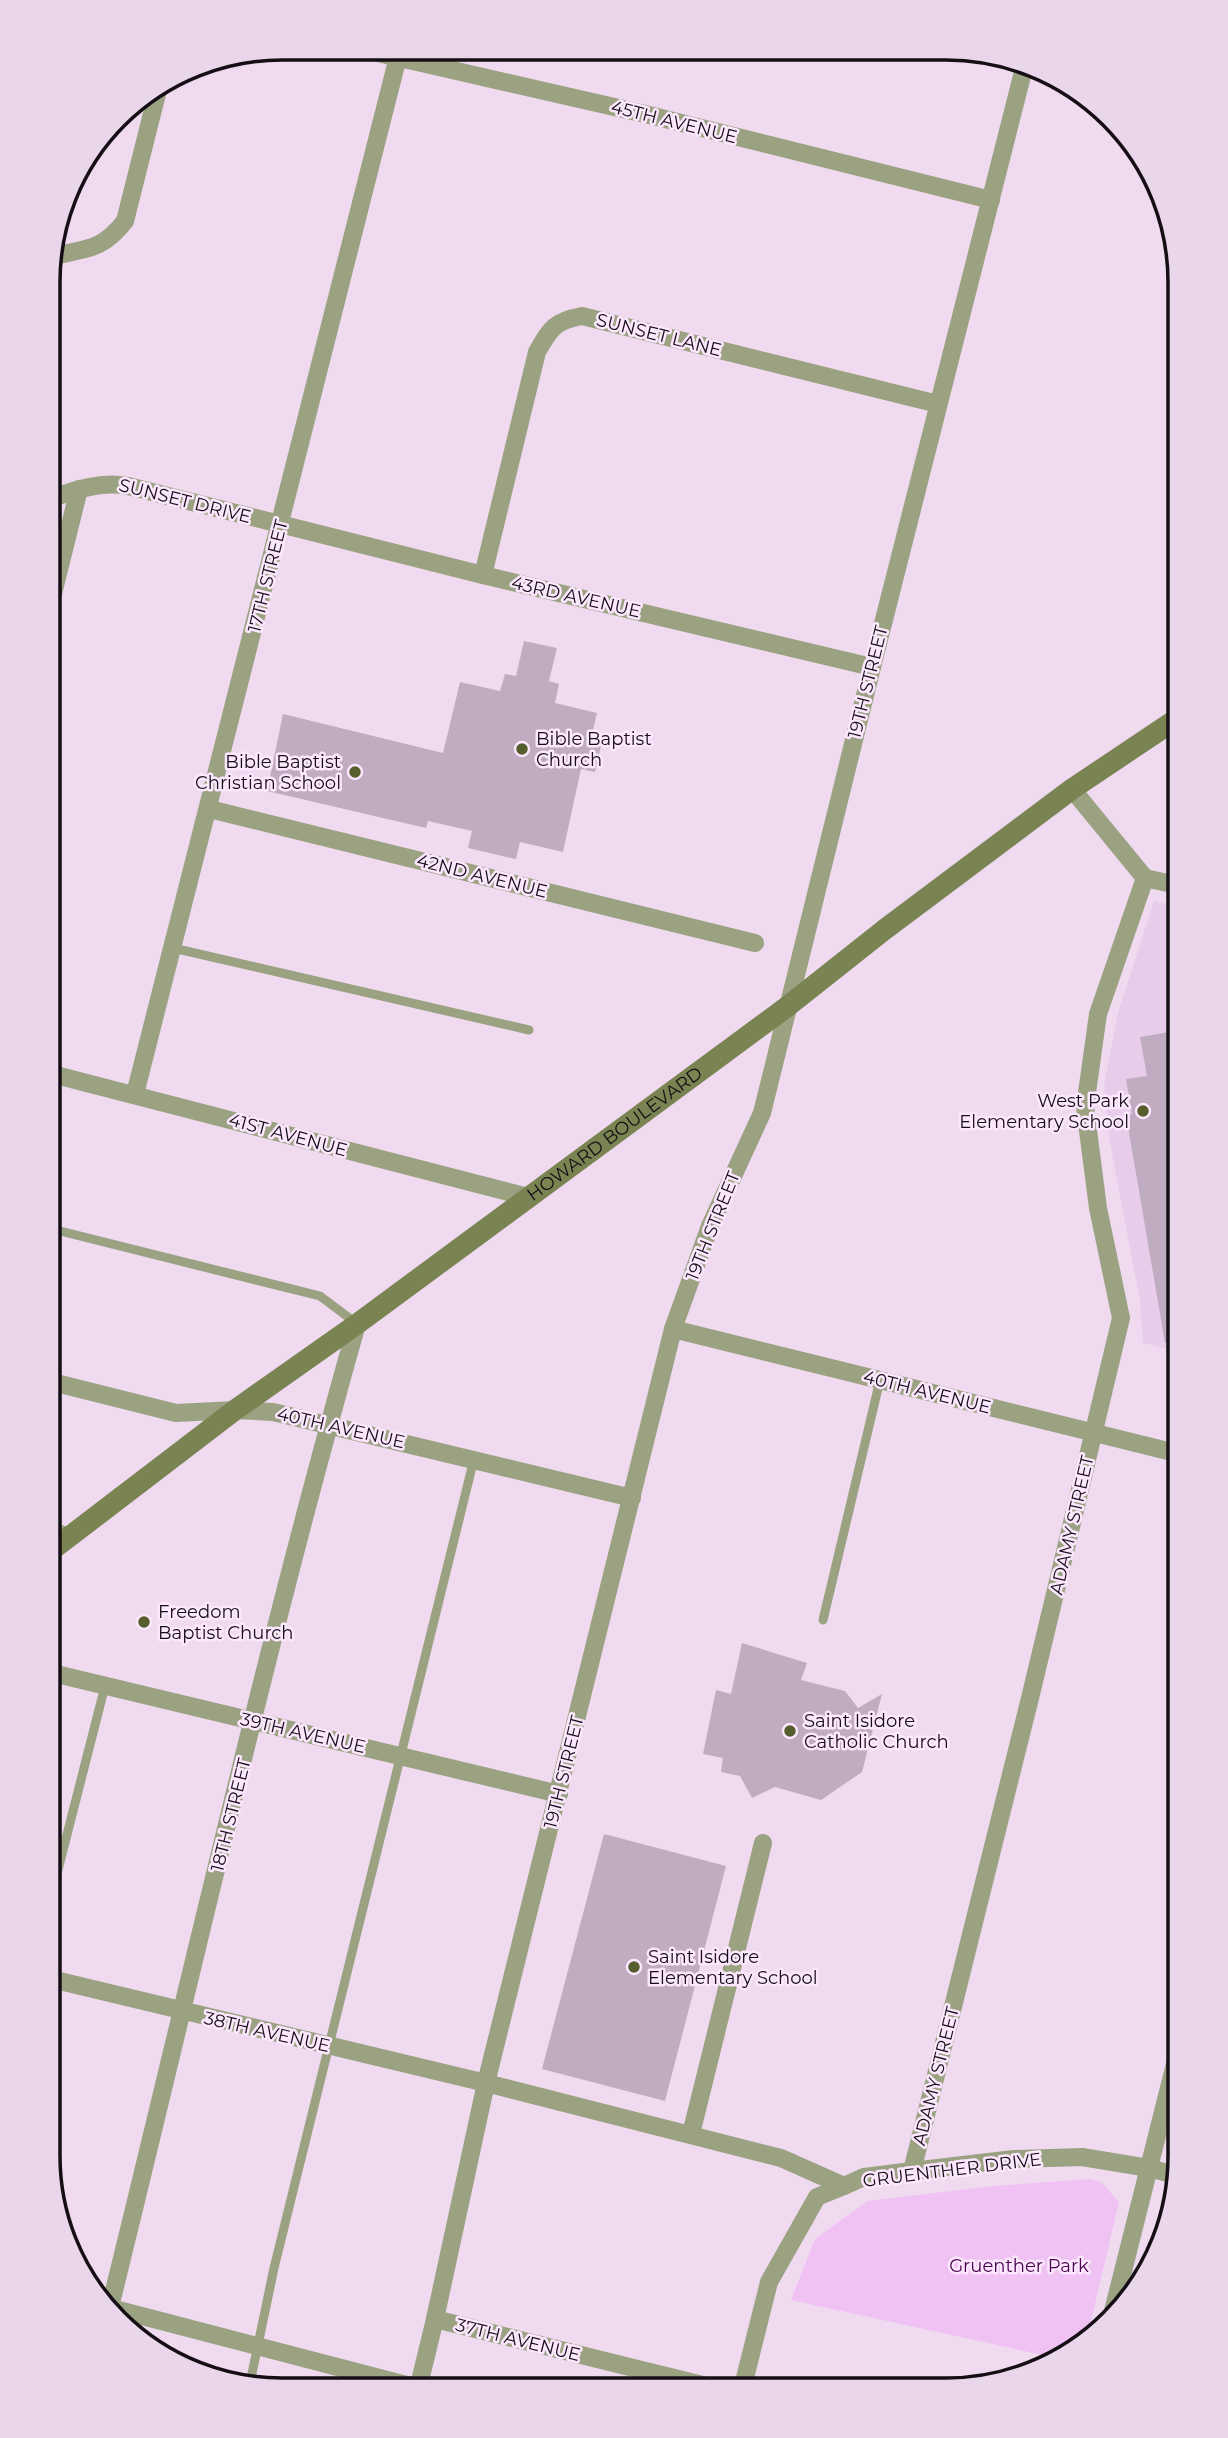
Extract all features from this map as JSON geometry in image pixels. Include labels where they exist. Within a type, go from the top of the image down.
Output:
[{"type":"main road","name":"HOWARD BOULEVARD","points":[[59,1545],[235,1410],[357,1324],[788,1006],[884,930],[1072,789],[1168,725]]},
{"type":"street","name":"17TH STREET","points":[[135,1094],[397,60]]},
{"type":"street","name":"45TH AVENUE","points":[[411,60],[645,114],[991,200]]},
{"type":"street","name":"19TH STREET","points":[[421,2378],[486,2083],[673,1329],[709,1226],[762,1113],[1023,73]]},
{"type":"street","points":[[62,254],[102,245],[125,220],[156,98]]},
{"type":"street","name":"SUNSET LANE","points":[[483,575],[537,352],[550,329],[564,319],[582,316],[938,404]]},
{"type":"street","name":"SUNSET DRIVE","points":[[60,495],[111,483],[281,525]]},
{"type":"street","points":[[60,566],[79,489]]},
{"type":"street","name":"43RD AVENUE","points":[[281,525],[872,667]]},
{"type":"street","points":[[1072,789],[1144,878],[1168,883]]},
{"type":"street","name":"42ND AVENUE","points":[[209,809],[755,943]]},
{"type":"street","name":"ADAMY STREET","points":[[912,2171],[1121,1318],[1098,1208],[1086,1107],[1098,1014],[1144,878]]},
{"type":"street","name":"41ST AVENUE","points":[[60,1076],[528,1197]]},
{"type":"street","name":"18TH STREET","points":[[113,2301],[254,1722],[357,1324]]},
{"type":"street","name":"40TH AVENUE","points":[[673,1329],[1168,1451]]},
{"type":"street","name":"40TH AVENUE","points":[[59,1384],[176,1413],[235,1410],[273,1412],[632,1498]]},
{"type":"street","name":"39TH AVENUE","points":[[59,1675],[559,1794]]},
{"type":"street","points":[[691,2134],[763,1843]]},
{"type":"street","name":"38TH AVENUE","points":[[59,1982],[486,2083]]},
{"type":"street","name":"GRUENTHER DRIVE","points":[[486,2083],[781,2158],[844,2186],[864,2177],[1014,2159],[1082,2157],[1168,2173]]},
{"type":"street","points":[[1116,2300],[1168,2094]]},
{"type":"street","points":[[745,2378],[769,2282],[817,2197],[844,2186]]},
{"type":"street","points":[[121,2311],[377,2378]]},
{"type":"street","name":"37TH AVENUE","points":[[435,2319],[674,2378]]},
{"type":"lane","points":[[173,948],[529,1030]]},
{"type":"lane","points":[[59,1231],[320,1296],[357,1324]]},
{"type":"lane","points":[[822,1620],[880,1380]]},
{"type":"lane","points":[[251,2377],[274,2268],[474,1459]]},
{"type":"lane","points":[[59,1529],[73,1535]]},
{"type":"lane","points":[[59,1862],[105,1686]]},
{"type":"shaded area","name":"West Park Elementary School","points":[[1154,901],[1168,905],[1168,1349],[1143,1343],[1140,1301],[1109,1137],[1104,1086],[1118,1013]]},
{"type":"green space","name":"Gruenther Park","points":[[1091,2179],[1101,2182],[1119,2202],[1090,2326],[1058,2349],[1046,2356],[791,2300],[815,2239],[868,2201],[993,2186]]},
{"type":"building","name":"Bible Baptist Church","points":[[524,641],[557,648],[549,681],[559,684],[555,703],[597,713],[590,743],[601,746],[595,772],[581,769],[563,852],[520,842],[516,859],[468,848],[472,831],[428,821],[426,828],[267,791],[283,714],[443,753],[460,682],[500,691],[505,674],[516,676]]},
{"type":"building","points":[[1168,1032],[1168,1342],[1165,1343],[1126,1115],[1132,1114],[1126,1079],[1147,1076],[1140,1037]]},
{"type":"building","name":"Saint Isidore Catholic Church","points":[[742,1643],[807,1663],[801,1680],[845,1691],[858,1708],[882,1694],[862,1772],[821,1800],[775,1787],[752,1798],[740,1776],[721,1772],[723,1758],[703,1754],[716,1690],[731,1694]]},
{"type":"building","name":"Saint Isidore Elementary School","points":[[604,1834],[726,1866],[665,2101],[542,2069]]},
{"type":"place","name":"Bible Baptist Church","points":[[522,749]]},
{"type":"place","name":"Bible Baptist Christian School","points":[[355,772]]},
{"type":"place","name":"West Park Elementary School","points":[[1143,1111]]},
{"type":"place","name":"Freedom Baptist Church","points":[[144,1622]]},
{"type":"place","name":"Saint Isidore Catholic Church","points":[[790,1731]]},
{"type":"place","name":"Saint Isidore Elementary School","points":[[634,1967]]}]
